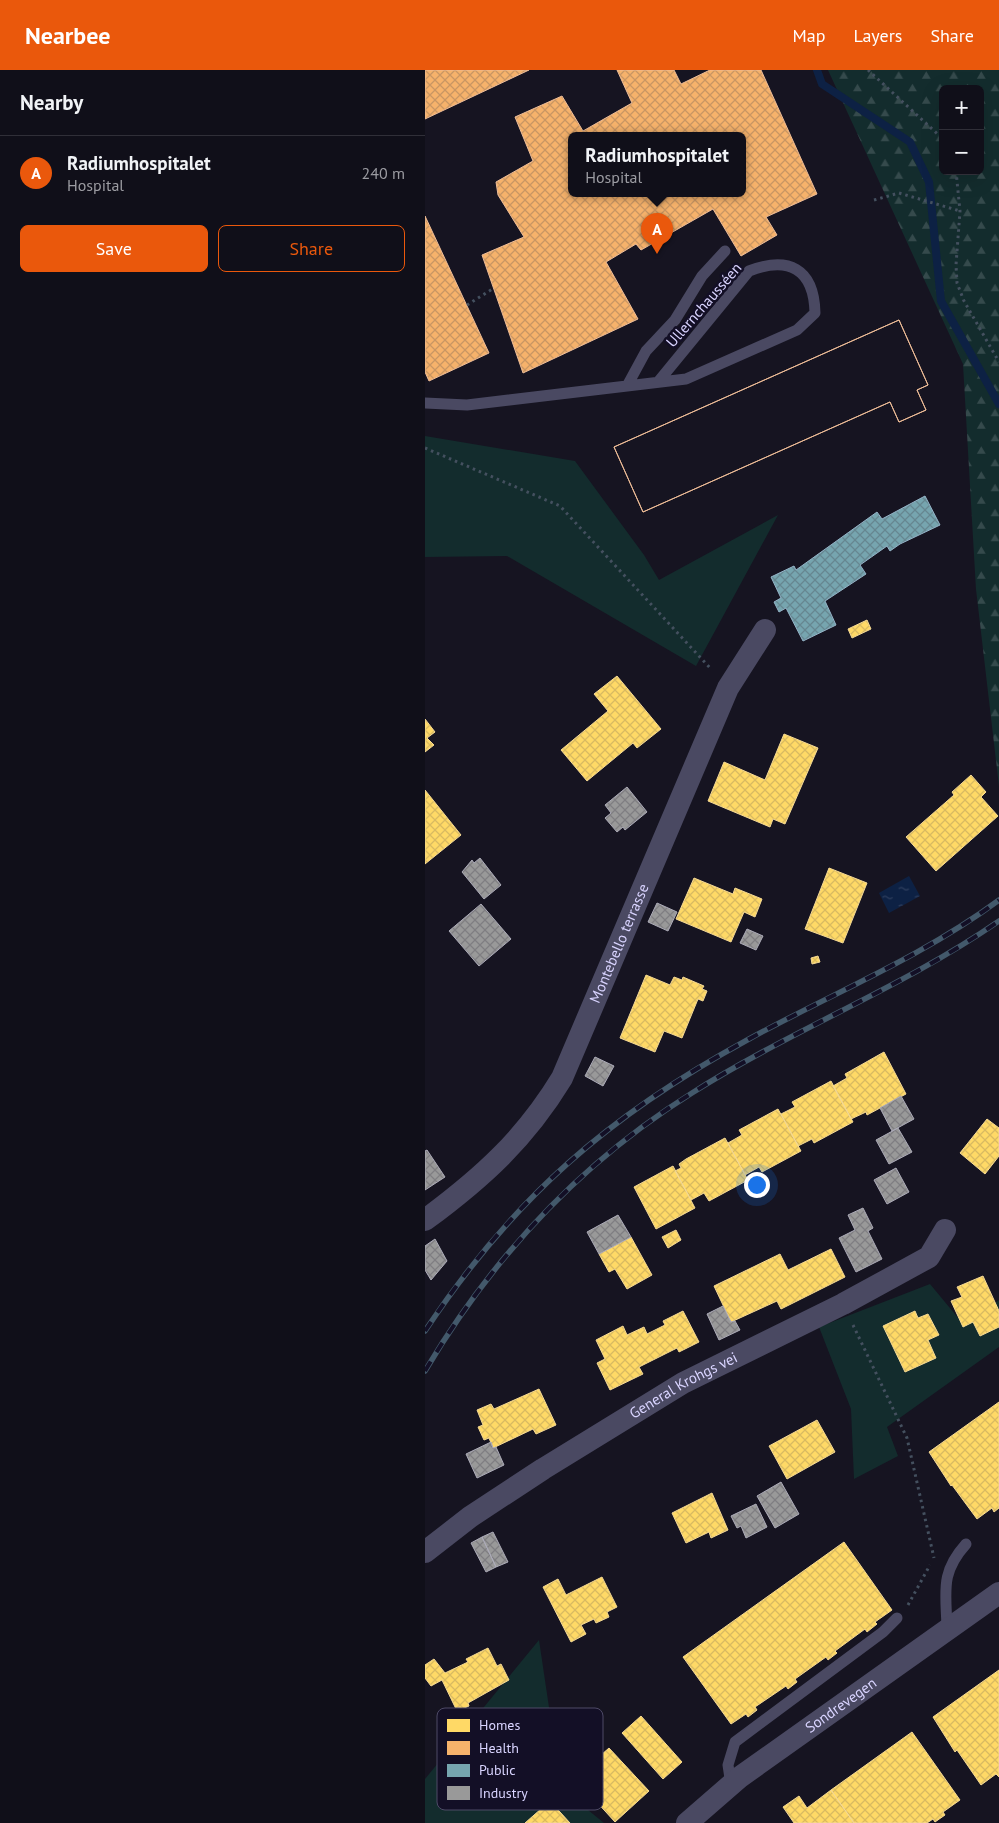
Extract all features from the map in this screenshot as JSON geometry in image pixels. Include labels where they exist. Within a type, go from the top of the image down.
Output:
[{"type":"street","name":"Montebello terrasse","points":[[425,1220],[488,1171],[513,1145],[544,1107],[562,1078],[728,688],[765,630]]},
{"type":"street","name":"General Krohgs vei","points":[[425,1552],[470,1517],[543,1469],[683,1383],[843,1304],[929,1257],[945,1230]]},
{"type":"street","name":"Sondrevegen","points":[[687,1823],[731,1785],[947,1628],[999,1593]]},
{"type":"lane","name":"Ullernchausséen","points":[[627,386],[646,351],[675,320],[702,276],[725,251]]},
{"type":"lane","name":"Ullernchausséen","points":[[425,403],[467,405],[686,379],[797,330],[815,312],[815,300],[810,285],[801,271],[782,264],[766,264],[749,271],[658,382]]},
{"type":"lane","points":[[947,1628],[946,1578],[954,1558],[967,1544]]},
{"type":"lane","points":[[731,1785],[728,1765],[735,1742],[883,1632],[897,1618]]},
{"type":"path","points":[[868,70],[939,135]]},
{"type":"path","points":[[956,175],[960,211],[956,265],[957,283],[964,301],[999,362]]},
{"type":"path","points":[[874,200],[899,193],[943,208],[960,211]]},
{"type":"path","points":[[467,305],[494,288]]},
{"type":"path","points":[[425,448],[560,506],[728,688]]},
{"type":"path","points":[[843,1304],[907,1438],[933,1557],[946,1578]]},
{"type":"path","points":[[897,1618],[909,1604],[933,1557]]},
{"type":"green space","points":[[828,70],[999,70],[999,786],[976,589],[963,364]]},
{"type":"green space","points":[[425,436],[575,461],[644,555],[659,580],[778,515],[696,666],[507,556],[425,557]]},
{"type":"green space","points":[[930,1284],[964,1325],[999,1300],[999,1347],[887,1427],[898,1456],[854,1479],[851,1409],[819,1327]]},
{"type":"green space","points":[[539,1640],[549,1708],[483,1708]]},
{"type":"green space","points":[[437,1764],[437,1810],[588,1810],[604,1823],[425,1823],[425,1779]]},
{"type":"water","points":[[909,876],[920,896],[889,913],[879,893]]},
{"type":"building: Homes","points":[[867,620],[871,629],[852,638],[848,629]]},
{"type":"building: Homes","points":[[617,676],[661,729],[637,748],[633,743],[587,781],[561,750],[608,711],[594,694]]},
{"type":"building: Homes","points":[[425,719],[435,732],[427,738],[434,745],[425,752]]},
{"type":"building: Homes","points":[[784,734],[818,748],[785,824],[773,819],[770,827],[708,801],[724,762],[765,780]]},
{"type":"building: Homes","points":[[971,775],[986,792],[981,797],[998,816],[936,871],[906,837],[954,795],[952,792]]},
{"type":"building: Homes","points":[[425,790],[461,835],[425,864]]},
{"type":"building: Homes","points":[[829,868],[867,883],[843,943],[805,929]]},
{"type":"building: Homes","points":[[694,878],[733,894],[735,888],[762,899],[755,917],[744,912],[731,942],[676,919]]},
{"type":"building: Homes","points":[[818,956],[820,962],[812,964],[811,958]]},
{"type":"building: Homes","points":[[646,975],[670,985],[674,977],[682,980],[683,977],[704,986],[702,989],[707,991],[703,1001],[698,999],[682,1038],[664,1031],[655,1052],[620,1038]]},
{"type":"building: Homes","points":[[884,1052],[906,1094],[867,1115],[866,1112],[851,1119],[833,1086],[847,1078],[845,1074]]},
{"type":"building: Homes","points":[[831,1081],[853,1122],[814,1143],[812,1139],[798,1146],[781,1114],[795,1107],[792,1102]]},
{"type":"building: Homes","points":[[778,1109],[801,1151],[762,1172],[759,1167],[745,1175],[728,1143],[742,1135],[739,1130]]},
{"type":"building: Homes","points":[[987,1119],[999,1128],[999,1156],[985,1174],[960,1153]]},
{"type":"building: Homes","points":[[725,1138],[748,1180],[709,1201],[704,1193],[691,1200],[675,1171],[681,1168],[679,1164],[686,1159]]},
{"type":"building: Homes","points":[[673,1166],[695,1208],[656,1229],[634,1187]]},
{"type":"building: Homes","points":[[676,1230],[681,1240],[668,1248],[662,1237]]},
{"type":"building: Homes","points":[[631,1237],[652,1275],[627,1289],[615,1269],[609,1272],[599,1254]]},
{"type":"building: Homes","points":[[831,1249],[845,1277],[781,1309],[777,1301],[731,1322],[714,1286],[780,1254],[788,1270]]},
{"type":"building: Homes","points":[[983,1276],[999,1311],[999,1327],[980,1336],[973,1322],[963,1327],[951,1301],[962,1297],[957,1287]]},
{"type":"building: Homes","points":[[683,1311],[699,1342],[679,1352],[677,1348],[639,1367],[643,1374],[610,1390],[597,1363],[605,1359],[596,1340],[623,1326],[627,1335],[644,1327],[647,1334],[665,1325],[663,1321]]},
{"type":"building: Homes","points":[[915,1311],[918,1318],[928,1314],[939,1335],[928,1340],[936,1358],[905,1372],[883,1326]]},
{"type":"building: Homes","points":[[539,1389],[556,1425],[536,1434],[533,1429],[493,1448],[489,1438],[484,1440],[478,1427],[483,1425],[477,1410],[491,1404],[494,1409]]},
{"type":"building: Homes","points":[[999,1402],[999,1508],[994,1512],[992,1508],[977,1519],[951,1486],[929,1452]]},
{"type":"building: Homes","points":[[817,1420],[835,1452],[787,1479],[769,1446]]},
{"type":"building: Homes","points":[[712,1493],[728,1530],[711,1538],[709,1532],[686,1543],[672,1513]]},
{"type":"building: Homes","points":[[844,1542],[892,1610],[875,1622],[877,1624],[867,1632],[865,1629],[835,1651],[837,1653],[828,1660],[826,1657],[795,1679],[797,1682],[788,1689],[786,1686],[755,1707],[757,1710],[748,1717],[746,1714],[731,1724],[683,1657]]},
{"type":"building: Homes","points":[[602,1577],[617,1607],[607,1612],[609,1617],[596,1623],[594,1619],[581,1625],[586,1634],[571,1642],[543,1587],[558,1579],[566,1595]]},
{"type":"building: Homes","points":[[488,1648],[497,1666],[501,1664],[509,1680],[468,1703],[469,1706],[456,1708],[442,1680],[431,1686],[425,1678],[425,1665],[434,1659],[445,1673],[468,1662],[466,1659]]},
{"type":"building: Homes","points":[[999,1670],[999,1777],[996,1774],[981,1785],[957,1750],[955,1752],[933,1717]]},
{"type":"building: Homes","points":[[641,1716],[682,1762],[663,1779],[622,1733]]},
{"type":"building: Homes","points":[[912,1732],[960,1800],[943,1812],[945,1815],[935,1822],[933,1819],[927,1823],[854,1823],[831,1790]]},
{"type":"building: Homes","points":[[609,1748],[649,1791],[615,1822],[603,1809],[603,1753]]},
{"type":"building: Homes","points":[[831,1790],[854,1823],[794,1823],[783,1807],[799,1796],[807,1808]]},
{"type":"building: Homes","points":[[540,1810],[558,1810],[570,1823],[525,1823]]},
{"type":"building: Health","points":[[425,70],[529,70],[425,119]]},
{"type":"building: Health","points":[[617,70],[674,70],[681,84],[710,70],[761,70],[817,194],[766,217],[777,235],[741,256],[713,209],[641,250],[636,244],[606,262],[638,319],[523,373],[482,255],[524,237],[498,195],[496,182],[533,161],[515,117],[562,96],[583,131],[632,103]]},
{"type":"building: Health","points":[[425,216],[489,353],[429,381],[425,372]]},
{"type":"building: Health","points":[[899,320],[928,385],[917,390],[926,410],[899,422],[890,402],[643,512],[614,447]]},
{"type":"building: Health","points":[[899,320],[928,385],[917,390],[926,410],[899,422],[890,402],[643,512],[614,447]]},
{"type":"building: Public","points":[[925,496],[940,525],[900,544],[890,551],[887,546],[860,565],[866,574],[825,601],[836,625],[803,641],[786,608],[779,612],[774,602],[781,598],[771,577],[794,566],[796,570],[877,512],[882,519]]},
{"type":"building: Industry","points":[[627,787],[647,812],[625,830],[623,827],[617,832],[605,818],[611,813],[605,805]]},
{"type":"building: Industry","points":[[480,858],[501,885],[484,899],[462,872],[472,860],[474,863]]},
{"type":"building: Industry","points":[[657,903],[677,912],[668,931],[648,922]]},
{"type":"building: Industry","points":[[481,904],[511,939],[479,966],[449,931]]},
{"type":"building: Industry","points":[[747,929],[763,936],[756,950],[740,943]]},
{"type":"building: Industry","points":[[595,1057],[614,1066],[603,1086],[585,1076]]},
{"type":"building: Industry","points":[[901,1096],[914,1119],[892,1131],[880,1108]]},
{"type":"building: Industry","points":[[898,1128],[912,1152],[889,1164],[876,1140]]},
{"type":"building: Industry","points":[[427,1150],[445,1177],[425,1190],[425,1151]]},
{"type":"building: Industry","points":[[896,1168],[909,1192],[887,1204],[874,1180]]},
{"type":"building: Industry","points":[[863,1208],[873,1228],[868,1231],[882,1259],[856,1272],[839,1238],[855,1230],[848,1215]]},
{"type":"building: Industry","points":[[618,1215],[631,1237],[599,1254],[587,1232]]},
{"type":"building: Industry","points":[[435,1239],[447,1261],[431,1280],[425,1270],[425,1246]]},
{"type":"building: Industry","points":[[723,1306],[731,1322],[735,1321],[740,1330],[719,1340],[707,1314]]},
{"type":"building: Industry","points":[[491,1442],[493,1448],[496,1447],[504,1465],[477,1478],[466,1454]]},
{"type":"building: Industry","points":[[781,1482],[799,1514],[775,1528],[757,1496]]},
{"type":"building: Industry","points":[[756,1504],[767,1527],[746,1538],[741,1526],[737,1528],[731,1516]]},
{"type":"building: Industry","points":[[493,1532],[508,1562],[496,1567],[482,1537]]},
{"type":"building: Industry","points":[[482,1537],[496,1567],[486,1572],[471,1543]]},
{"type":"waterway","points":[[817,70],[822,84],[910,142],[929,182],[941,301],[999,404]]},
{"type":"railway","points":[[425,1331],[458,1283],[529,1200],[567,1164],[608,1130],[698,1068],[781,1022],[908,957],[970,920],[999,900]]},
{"type":"railway","points":[[425,1371],[451,1329],[509,1252],[576,1182],[612,1150],[651,1120],[730,1070],[924,967],[999,921]]},
{"type":"place","name":"Radiumhospitalet","points":[[657,254]]}]
